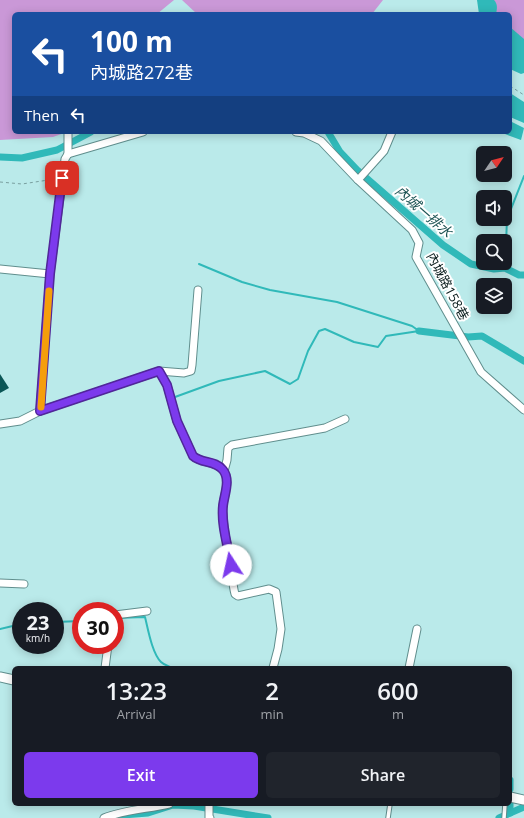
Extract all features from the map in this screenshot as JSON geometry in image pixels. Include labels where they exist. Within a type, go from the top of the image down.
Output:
[{"type":"street","points":[[68,152],[136,134]]},
{"type":"street","name":"內城路158巷","points":[[306,134],[321,141],[412,230],[419,243],[416,257],[481,372],[524,410]]},
{"type":"street","points":[[359,179],[384,151],[391,134]]},
{"type":"street","points":[[40,411],[50,274],[62,178],[65,159],[68,152],[68,136]]},
{"type":"street","points":[[0,269],[50,274]]},
{"type":"street","points":[[0,424],[20,421],[40,411],[159,371],[184,373],[191,371],[198,290]]},
{"type":"street","points":[[159,371],[167,385],[177,421],[193,456],[198,460],[213,463],[224,471],[227,479],[223,517],[235,594],[238,596],[269,589],[276,592],[281,629],[274,666]]},
{"type":"street","points":[[224,471],[228,448],[232,445],[325,428],[345,419]]},
{"type":"street","points":[[0,583],[24,584]]},
{"type":"street","points":[[124,614],[147,611]]},
{"type":"street","points":[[409,666],[417,629]]},
{"type":"street","points":[[105,666],[107,654]]},
{"type":"street","points":[[0,677],[12,680]]},
{"type":"street","points":[[512,797],[524,800]]},
{"type":"street","points":[[104,818],[114,814],[161,806]]},
{"type":"street","points":[[208,806],[209,818]]},
{"type":"lane","points":[[388,818],[390,806]]},
{"type":"lane","points":[[504,818],[505,806]]},
{"type":"path","points":[[512,87],[524,95]]},
{"type":"path","points":[[0,182],[22,184],[62,178]]},
{"type":"shaded area","points":[[0,0],[174,0],[159,12],[12,12],[12,134],[61,134],[53,137],[0,140]]},
{"type":"shaded area","points":[[182,0],[383,0],[374,12],[195,12]]},
{"type":"shaded area","points":[[481,0],[524,0],[524,48],[512,34],[512,12],[491,12]]},
{"type":"water","points":[[477,0],[494,0],[497,5],[496,12],[479,12]]},
{"type":"water","points":[[512,29],[524,39],[524,73],[521,74],[512,70]]},
{"type":"water","points":[[512,94],[524,102],[524,123],[512,118]]},
{"type":"water","points":[[512,122],[524,128],[521,140],[505,134],[512,134]]},
{"type":"building","points":[[0,374],[9,388],[0,393]]},
{"type":"waterway","name":"內城一排水","points":[[0,157],[22,158],[57,150],[87,134]]},
{"type":"waterway","name":"內城一排水","points":[[329,134],[340,152],[357,170],[443,245],[471,264],[494,269],[505,268],[519,275],[524,275]]},
{"type":"waterway","points":[[506,234],[507,219],[524,176]]},
{"type":"waterway","points":[[199,264],[242,282],[270,290],[337,302],[412,326],[419,331]]},
{"type":"waterway","points":[[175,397],[219,381],[265,371],[290,384],[298,379],[308,351],[319,331],[325,329],[354,342],[378,347],[386,336],[419,331]]},
{"type":"waterway","points":[[419,331],[468,337],[482,336],[524,361]]},
{"type":"waterway","points":[[124,618],[145,617],[155,653],[161,662],[168,666]]},
{"type":"waterway","points":[[64,622],[72,621]]},
{"type":"waterway","points":[[0,629],[12,626]]},
{"type":"waterway","points":[[115,818],[123,815],[148,813],[170,806]]},
{"type":"waterway","points":[[194,806],[268,818]]},
{"type":"waterway","points":[[510,806],[510,813]]},
{"type":"waterway","points":[[499,818],[524,807]]},
{"type":"slow traffic","points":[[41,407],[49,291]]},
{"type":"route","points":[[62,178],[50,274],[40,411],[159,371],[167,385],[177,421],[193,456],[198,460],[213,463],[219,466],[224,471],[227,479],[223,517],[231,565]]}]
